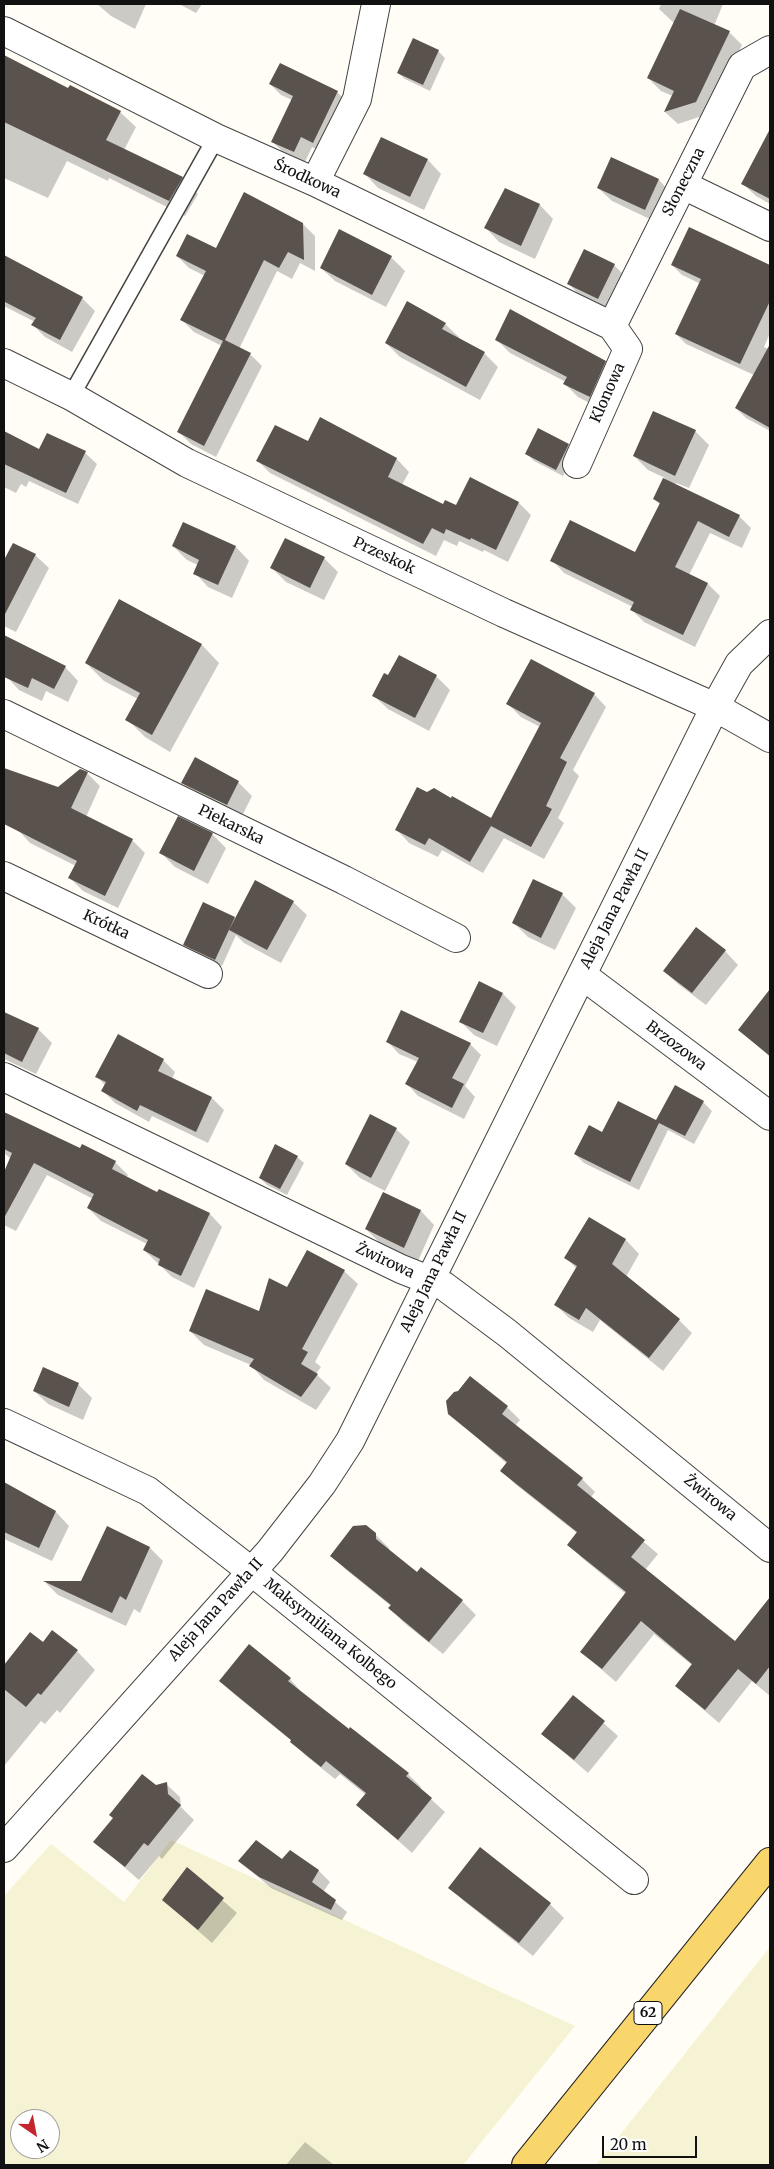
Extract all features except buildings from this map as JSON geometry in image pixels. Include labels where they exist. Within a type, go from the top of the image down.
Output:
[{"type":"main road","name":"62","points":[[526,2165],[770,1862]]},
{"type":"street","points":[[315,182],[357,99],[376,4]]},
{"type":"street","name":"Środkowa","points":[[4,31],[216,138],[315,182],[612,326]]},
{"type":"street","name":"Słoneczna","points":[[612,326],[742,66],[770,50]]},
{"type":"street","points":[[683,184],[770,227]]},
{"type":"street","name":"Klonowa","points":[[577,464],[628,349],[612,326]]},
{"type":"street","name":"Przeskok","points":[[4,363],[71,396],[187,463],[504,613],[715,707],[770,738]]},
{"type":"street","name":"Aleja Jana Pawła II","points":[[4,1848],[270,1551],[322,1484],[350,1441],[715,707],[739,664],[770,634]]},
{"type":"street","name":"Piekarska","points":[[4,714],[344,880],[456,938]]},
{"type":"street","name":"Krótka","points":[[4,876],[208,974]]},
{"type":"street","name":"Brzozowa","points":[[582,976],[770,1116]]},
{"type":"street","name":"Żwirowa","points":[[4,1077],[401,1269],[444,1286],[507,1333],[770,1548]]},
{"type":"street","name":"Maksymiliana Kolbego","points":[[4,1423],[148,1491],[251,1571],[634,1880]]},
{"type":"lane","points":[[71,396],[216,138]]},
{"type":"shaded area","points":[[171,1840],[575,2026],[463,2165],[4,2165],[4,1896],[51,1844],[124,1902]]},
{"type":"shaded area","points":[[770,1947],[770,2165],[596,2165]]}]
